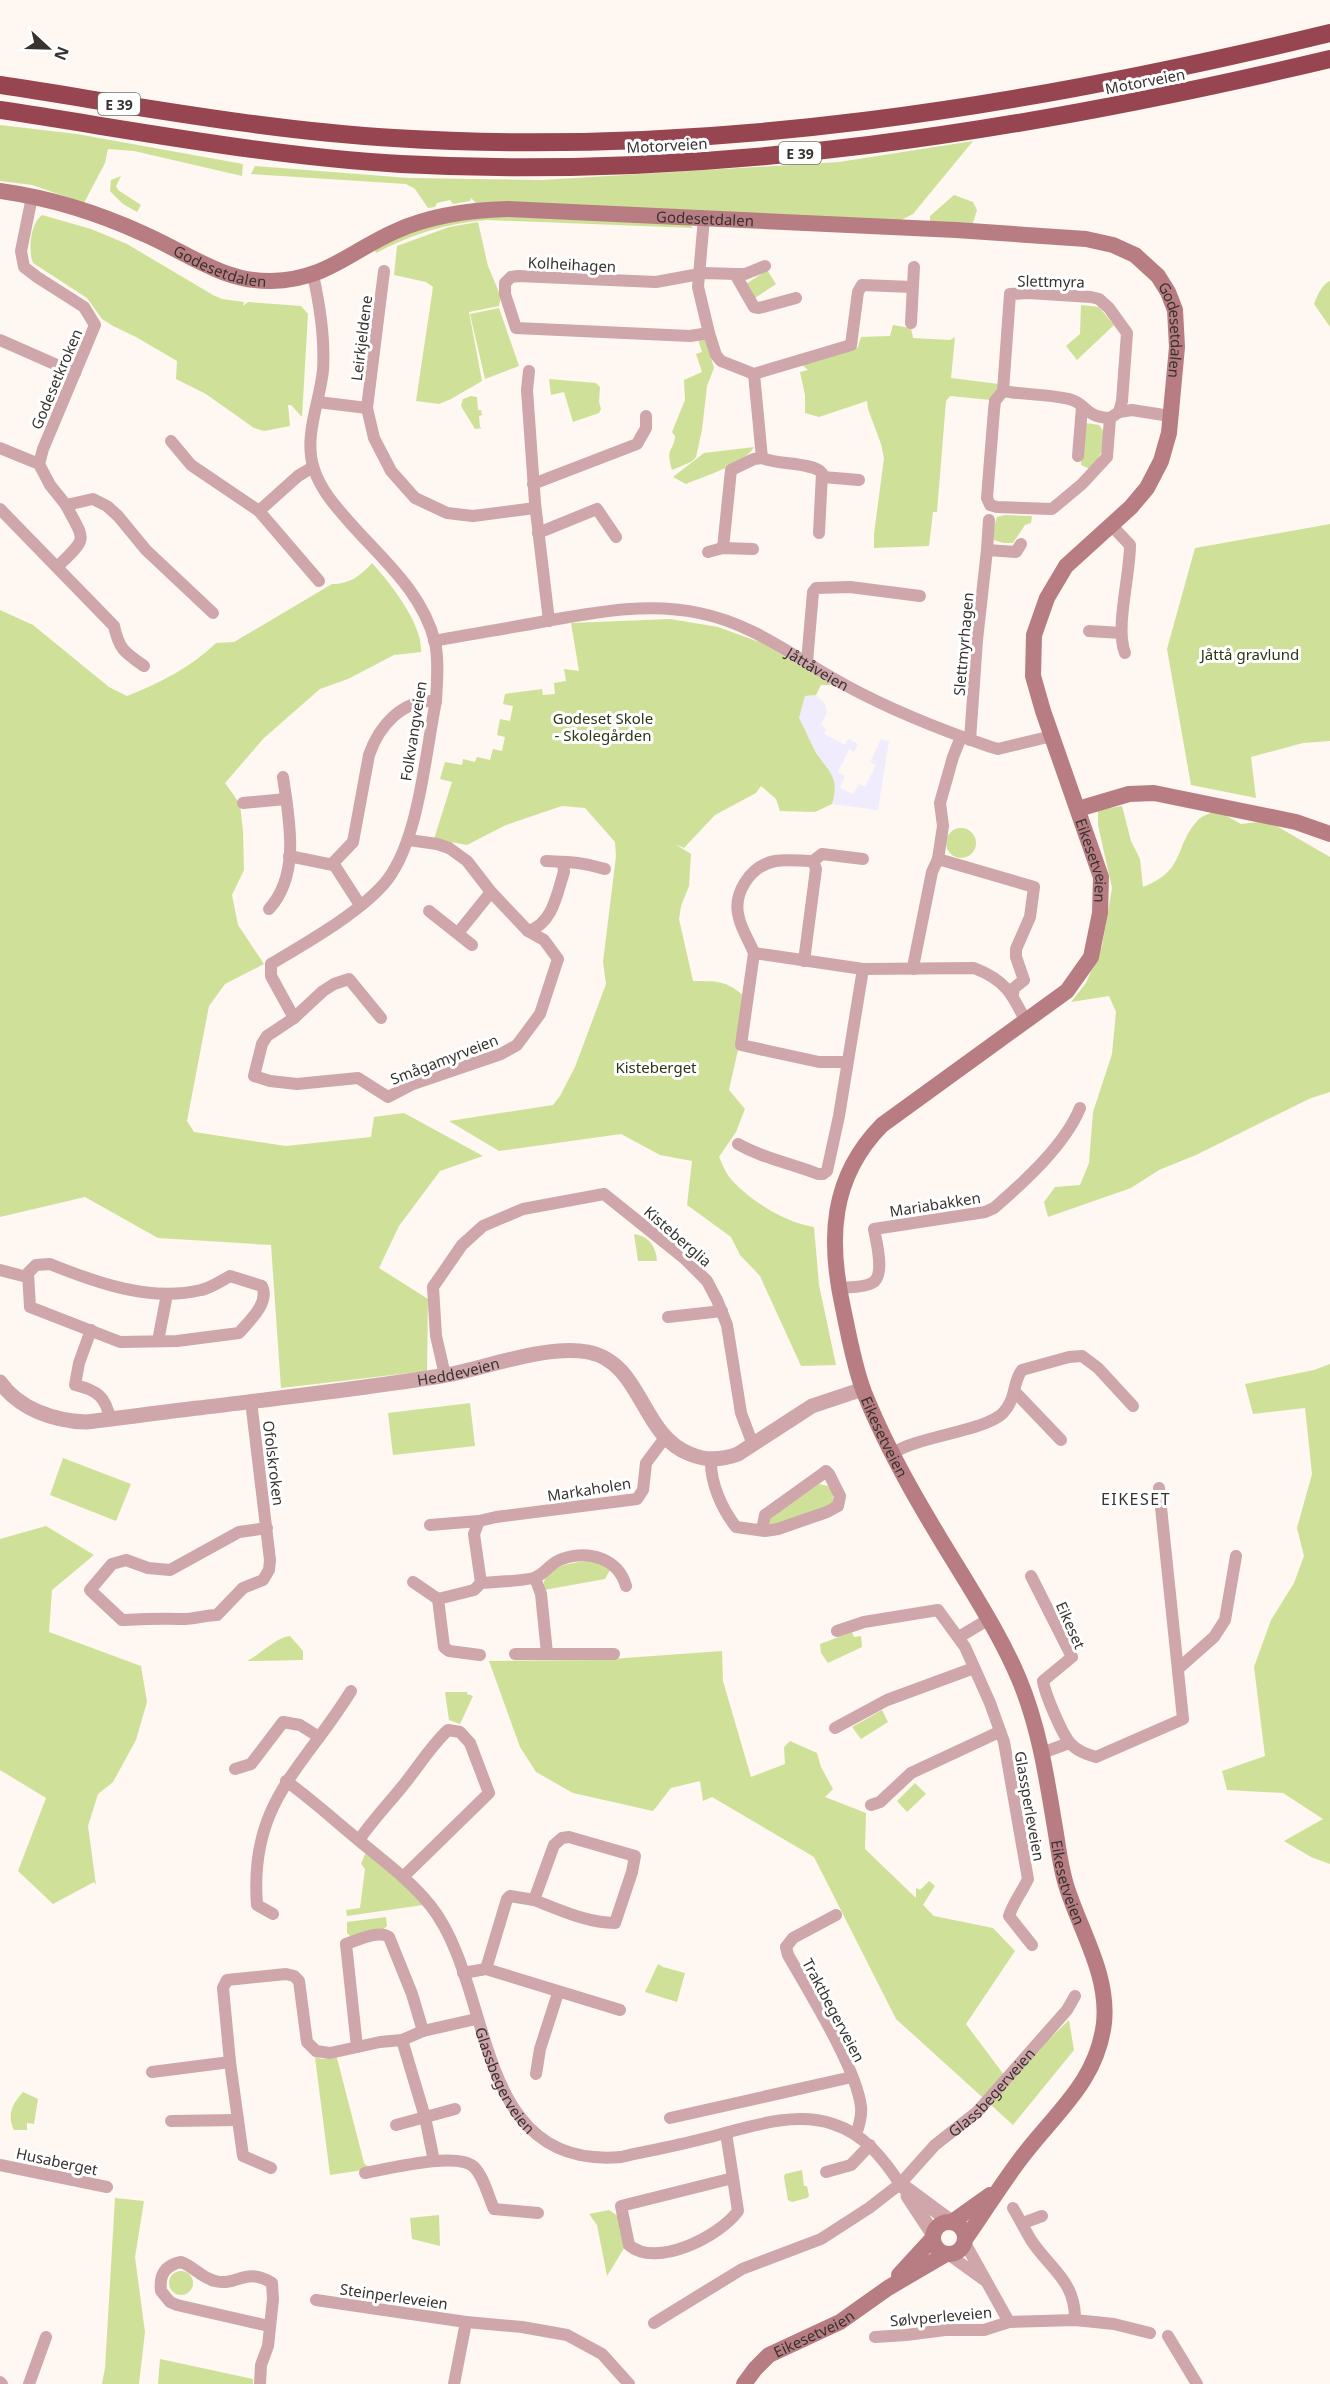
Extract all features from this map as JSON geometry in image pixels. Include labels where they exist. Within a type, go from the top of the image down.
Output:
[{"type":"highway","name":"Motorveien","points":[[0,85],[238,122],[397,138],[499,142],[614,141],[750,133],[876,119],[1026,96],[1168,69],[1330,33]]},
{"type":"highway","name":"Motorveien","points":[[0,110],[263,151],[399,164],[606,167],[753,158],[862,147],[1008,125],[1172,94],[1330,59]]},
{"type":"main road","name":"Godesetdalen","points":[[0,191],[80,209],[120,223],[202,264],[235,276],[271,281],[313,275],[396,230],[435,218],[473,210],[508,209],[956,230],[1086,238],[1119,247],[1144,262],[1158,276],[1168,292],[1174,310],[1177,347],[1166,448],[1147,488],[1112,526],[1066,566],[1039,616],[1034,635],[1033,676],[1052,736]]},
{"type":"main road","name":"Eikesetveien","points":[[965,2241],[998,2189],[1087,2078],[1098,2050],[1104,2023],[1104,1997],[1099,1973],[1066,1885],[1042,1753],[1019,1679],[989,1619],[893,1453],[863,1389],[839,1288],[834,1241],[837,1208],[847,1176],[863,1148],[882,1125],[1067,991],[1091,957],[1101,913],[1101,877],[1052,736]]},
{"type":"main road","points":[[1078,810],[1129,794],[1154,793],[1296,822],[1330,834]]},
{"type":"main road","name":"Eikesetveien","points":[[951,2221],[998,2189]]},
{"type":"main road","points":[[951,2221],[959,2224],[964,2230],[965,2241],[961,2249],[947,2254],[939,2250],[933,2236],[942,2223],[951,2221]]},
{"type":"main road","name":"Eikesetveien","points":[[888,2288],[933,2236]]},
{"type":"main road","name":"Eikesetveien","points":[[744,2384],[754,2369],[769,2355],[840,2322],[888,2288],[947,2254]]},
{"type":"street","name":"Godesetkroken","points":[[32,197],[21,251],[24,267],[84,307],[95,325],[42,449],[39,465]]},
{"type":"street","points":[[704,218],[698,287],[716,355],[720,361],[754,374],[851,345],[858,292],[862,285],[912,288]]},
{"type":"street","name":"Kolheihagen","points":[[709,333],[690,336],[516,328],[504,288],[507,279],[518,276],[656,282],[698,274],[746,274],[765,266]]},
{"type":"street","points":[[911,323],[914,267]]},
{"type":"street","name":"Leirkjeldene","points":[[384,271],[367,408],[374,438],[391,471],[404,487],[425,504],[447,513],[462,516],[535,508]]},
{"type":"street","points":[[735,274],[754,307],[759,308],[796,298]]},
{"type":"street","name":"Folkvangveien","points":[[294,1018],[270,976],[271,964],[360,905],[383,885],[395,869],[409,840],[436,701],[434,641],[415,595],[400,575],[377,553],[329,498],[313,467],[310,444],[318,402],[323,347],[313,275]]},
{"type":"street","name":"Slettmyra","points":[[1010,294],[1091,297],[1105,303],[1127,333],[1122,401],[1114,415],[1107,457],[1082,484],[1052,509],[990,505],[987,498],[992,420],[995,401],[1003,391],[1010,294]]},
{"type":"street","points":[[0,340],[75,373]]},
{"type":"street","points":[[529,371],[527,390],[533,484],[549,621]]},
{"type":"street","points":[[754,374],[762,458]]},
{"type":"street","points":[[1003,391],[1068,398],[1097,417],[1132,410],[1170,416]]},
{"type":"street","points":[[318,402],[367,408]]},
{"type":"street","points":[[1078,456],[1082,407]]},
{"type":"street","points":[[533,484],[637,444],[646,428],[646,416]]},
{"type":"street","points":[[171,441],[191,465],[259,511],[319,581]]},
{"type":"street","points":[[0,448],[39,465],[50,485],[80,527],[81,539],[78,547],[57,567]]},
{"type":"street","points":[[723,548],[730,470],[754,459],[762,458],[784,465],[819,469],[823,477],[818,534]]},
{"type":"street","points":[[259,511],[298,476],[313,467]]},
{"type":"street","points":[[823,477],[859,480]]},
{"type":"street","points":[[66,505],[93,499],[107,506],[146,550],[213,613]]},
{"type":"street","points":[[0,509],[114,626],[122,650],[144,666]]},
{"type":"street","points":[[538,533],[597,509],[616,537]]},
{"type":"street","name":"Slettmyrhagen","points":[[914,969],[932,872],[938,859],[944,826],[940,803],[953,758],[966,738],[989,520]]},
{"type":"street","points":[[1112,526],[1130,545],[1121,633],[1125,653]]},
{"type":"street","points":[[987,550],[1016,552],[1021,544]]},
{"type":"street","points":[[708,552],[723,548],[753,549]]},
{"type":"street","points":[[807,662],[814,590],[819,587],[849,583],[920,596]]},
{"type":"street","name":"Jåttåveien","points":[[434,641],[580,614],[635,608],[679,609],[701,613],[752,629],[844,685],[966,738],[998,749],[1052,736]]},
{"type":"street","points":[[1089,631],[1121,633]]},
{"type":"street","points":[[333,865],[353,842],[373,743],[386,724],[402,708],[436,701]]},
{"type":"street","points":[[269,909],[277,898],[287,872],[290,856],[291,844],[283,777]]},
{"type":"street","points":[[243,803],[286,799]]},
{"type":"street","name":"Smågamyrveien","points":[[294,1018],[267,1036],[262,1044],[254,1076],[270,1081],[297,1084],[358,1078],[388,1097],[413,1084],[501,1054],[517,1045],[540,1014],[558,959],[544,940],[528,932],[491,892],[467,861],[450,848],[409,840]]},
{"type":"street","points":[[847,1062],[819,1062],[741,1045],[754,953],[738,917],[738,899],[743,883],[754,872],[770,862],[813,861],[822,854],[863,859]]},
{"type":"street","points":[[290,856],[333,865],[360,905]]},
{"type":"street","points":[[938,859],[1034,887],[1030,917],[1016,949],[1016,957],[1024,980],[1014,988],[1013,994]]},
{"type":"street","points":[[546,861],[563,863],[577,861],[605,869]]},
{"type":"street","points":[[804,961],[816,869],[813,861]]},
{"type":"street","points":[[528,932],[540,928],[547,920],[564,872],[563,863]]},
{"type":"street","points":[[458,933],[491,892]]},
{"type":"street","points":[[429,911],[472,945]]},
{"type":"street","points":[[754,953],[863,969],[974,968],[989,974],[1013,994],[1026,1022]]},
{"type":"street","points":[[738,1144],[756,1154],[823,1174],[829,1167],[863,969]]},
{"type":"street","points":[[294,1018],[323,991],[349,979],[381,1018]]},
{"type":"street","name":"Mariabakken","points":[[839,1288],[872,1284],[876,1279],[880,1269],[874,1229],[985,1212],[994,1208],[1044,1160],[1076,1119],[1080,1108]]},
{"type":"street","name":"Kisteberglia","points":[[445,1375],[436,1336],[433,1287],[462,1245],[483,1226],[523,1209],[604,1194],[696,1269],[707,1281],[722,1311],[730,1339],[741,1413],[753,1445]]},
{"type":"street","points":[[50,1264],[96,1282],[167,1294],[201,1290],[230,1276],[262,1286],[264,1293],[260,1307],[239,1333],[158,1341],[120,1342],[30,1307],[27,1277],[36,1265],[50,1264]]},
{"type":"street","points":[[0,1270],[27,1277]]},
{"type":"street","points":[[158,1341],[167,1294]]},
{"type":"street","points":[[668,1317],[722,1311]]},
{"type":"street","points":[[91,1330],[79,1363],[75,1385],[101,1396],[108,1407],[110,1419]]},
{"type":"street","name":"Heddeveien","points":[[0,1382],[5,1390],[22,1402],[50,1416],[74,1421],[110,1419],[369,1388],[445,1375],[551,1352],[588,1352],[608,1360],[633,1384],[654,1425],[664,1439],[680,1451],[698,1458],[711,1459],[727,1458],[744,1452],[812,1406],[863,1389]]},
{"type":"street","points":[[893,1453],[948,1432],[994,1419],[1008,1407],[1015,1392],[1019,1374],[1027,1367],[1069,1357],[1082,1356],[1098,1368],[1133,1406]]},
{"type":"street","points":[[1015,1392],[1062,1440]]},
{"type":"street","name":"Ofolskroken","points":[[251,1401],[267,1528],[270,1560],[267,1576],[263,1581],[243,1588],[217,1615],[200,1615],[181,1619],[170,1617],[122,1620],[90,1590],[112,1563],[126,1560],[148,1568],[170,1570],[239,1532],[267,1528]]},
{"type":"street","name":"Markaholen","points":[[430,1525],[479,1521],[496,1516],[637,1498],[643,1490],[646,1463],[664,1439]]},
{"type":"street","points":[[711,1459],[711,1467],[723,1510],[736,1527],[765,1532],[791,1526],[838,1506],[840,1496],[829,1474],[826,1471],[765,1515],[763,1525],[765,1532]]},
{"type":"street","points":[[1042,1753],[1069,1743],[1080,1752],[1096,1756],[1182,1719],[1179,1668],[1166,1576],[1159,1488]]},
{"type":"street","points":[[479,1521],[474,1534],[481,1583]]},
{"type":"street","points":[[413,1582],[438,1599],[474,1590],[481,1583],[535,1578],[550,1565],[562,1559],[597,1556],[618,1569],[626,1586]]},
{"type":"street","points":[[1179,1668],[1214,1637],[1225,1620],[1236,1556]]},
{"type":"street","name":"Eikeset","points":[[1031,1576],[1072,1657],[1043,1682],[1045,1692],[1069,1743]]},
{"type":"street","points":[[535,1578],[541,1594],[547,1653]]},
{"type":"street","points":[[438,1599],[444,1647],[449,1652],[480,1654]]},
{"type":"street","name":"Glassperleveien","points":[[837,1631],[864,1622],[938,1610],[959,1637],[990,1703],[1007,1754],[1028,1879],[1012,1904],[1009,1916],[1032,1945]]},
{"type":"street","points":[[959,1637],[989,1619]]},
{"type":"street","points":[[515,1654],[614,1654]]},
{"type":"street","points":[[835,1728],[887,1700],[974,1668]]},
{"type":"street","points":[[273,1914],[257,1905],[255,1870],[269,1814],[286,1781],[351,1691]]},
{"type":"street","points":[[235,1769],[251,1764],[283,1722],[300,1725],[319,1737]]},
{"type":"street","points":[[359,1840],[371,1821],[440,1738],[448,1730],[460,1732],[470,1743],[489,1793],[403,1877]]},
{"type":"street","points":[[871,1805],[880,1802],[911,1773],[999,1732]]},
{"type":"street","name":"Glassbegerveien","points":[[286,1781],[403,1877],[435,1912],[446,1930],[463,1973],[476,2019],[501,2086],[513,2106],[537,2134],[565,2151],[598,2159],[621,2157],[796,2119],[833,2124],[856,2134],[870,2145],[886,2163],[933,2236]]},
{"type":"street","points":[[486,1969],[507,1899],[510,1896],[534,1900],[604,1923],[615,1923],[635,1856],[600,1844],[569,1837],[562,1838],[554,1845],[534,1900]]},
{"type":"street","name":"Traktbegerveien","points":[[836,1915],[793,1938],[786,1947],[788,1955],[852,2077],[861,2107],[860,2123],[856,2134]]},
{"type":"street","points":[[357,2047],[346,1944],[368,1937],[385,1935],[389,1937],[412,1994],[423,2031]]},
{"type":"street","points":[[463,1973],[486,1969],[558,1993],[620,2010]]},
{"type":"street","points":[[272,2168],[243,2156],[230,2062],[224,1983],[231,1980],[286,1974],[294,1976],[299,1981],[308,2042],[310,2046],[323,2053],[402,2040],[423,2031],[476,2019]]},
{"type":"street","name":"Glassbegerveien","points":[[536,2074],[540,2049],[558,1993]]},
{"type":"street","name":"Glassbegerveien","points":[[654,2322],[742,2269],[834,2232],[900,2184],[935,2145],[977,2112],[1067,2010],[1075,1996]]},
{"type":"street","points":[[402,2040],[434,2161]]},
{"type":"street","points":[[152,2072],[230,2062]]},
{"type":"street","name":"Traktbegerveien","points":[[670,2118],[852,2077]]},
{"type":"street","points":[[396,2125],[455,2109]]},
{"type":"street","points":[[171,2121],[238,2120]]},
{"type":"street","points":[[726,2133],[733,2178],[738,2211],[716,2233],[676,2250],[641,2251],[629,2245],[621,2206],[733,2178]]},
{"type":"street","points":[[826,2172],[851,2165],[870,2145]]},
{"type":"street","points":[[365,2173],[434,2161],[456,2160],[472,2165],[480,2175],[494,2209],[538,2213]]},
{"type":"street","name":"Husaberget","points":[[0,2164],[107,2187]]},
{"type":"street","name":"Glassbegerveien","points":[[900,2184],[951,2221]]},
{"type":"street","points":[[1012,2208],[1032,2241],[1061,2274],[1076,2311],[1075,2320]]},
{"type":"street","points":[[1023,2223],[1042,2216]]},
{"type":"street","name":"Sølvperleveien","points":[[965,2241],[1009,2322]]},
{"type":"street","name":"Sølvperleveien","points":[[947,2254],[988,2282]]},
{"type":"street","points":[[260,2384],[261,2365],[268,2346],[268,2325],[274,2290],[272,2283],[249,2276],[232,2281],[213,2281],[181,2262],[169,2267],[161,2276],[161,2291],[170,2302],[268,2325]]},
{"type":"street","name":"Steinperleveien","points":[[316,2300],[466,2322],[543,2330],[575,2338],[602,2354],[629,2384]]},
{"type":"street","name":"Sølvperleveien","points":[[875,2337],[945,2330],[984,2330],[1009,2322],[1075,2320],[1114,2324],[1150,2333]]},
{"type":"street","name":"Steinperleveien","points":[[454,2384],[466,2322]]},
{"type":"street","points":[[1168,2336],[1197,2384]]},
{"type":"street","points":[[29,2384],[46,2337]]},
{"type":"shaded area","points":[[816,695],[825,704],[827,712],[821,725],[826,728],[824,734],[845,745],[848,739],[858,744],[854,752],[849,749],[838,772],[845,776],[840,788],[853,794],[859,784],[865,787],[876,765],[870,762],[881,739],[889,741],[878,810],[832,804],[774,790],[798,708],[805,696]]},
{"type":"green space","points":[[0,125],[77,134],[243,164],[242,176],[134,151],[108,149],[105,163],[84,203],[32,185],[0,181]]},
{"type":"green space","points":[[973,141],[913,214],[899,221],[479,206],[471,198],[470,201],[453,204],[450,200],[437,203],[435,207],[428,208],[415,189],[406,184],[251,174],[255,166],[409,178],[542,180],[839,162]]},
{"type":"green space","points":[[121,176],[116,186],[118,190],[141,205],[137,212],[123,204],[110,191],[111,180]]},
{"type":"green space","points":[[954,195],[973,202],[977,210],[973,223],[930,224],[930,216]]},
{"type":"green space","points":[[42,215],[91,229],[127,244],[222,299],[244,302],[243,306],[248,302],[301,306],[308,314],[302,417],[291,405],[288,405],[290,426],[264,431],[254,428],[206,394],[176,379],[177,361],[102,319],[87,298],[33,263],[31,238],[35,225]]},
{"type":"green space","points":[[479,215],[689,224],[693,228],[487,220],[430,230],[376,253],[374,249],[415,230]]},
{"type":"green space","points":[[478,222],[488,266],[501,297],[499,306],[469,312],[482,381],[439,404],[416,401],[433,287],[426,282],[394,275],[397,246],[449,227]]},
{"type":"green space","points":[[767,270],[776,284],[755,298],[746,284]]},
{"type":"green space","points":[[1330,281],[1330,327],[1314,304],[1322,288]]},
{"type":"green space","points":[[1081,305],[1099,307],[1114,325],[1077,360],[1066,346],[1080,334]]},
{"type":"green space","points":[[499,308],[519,366],[485,379],[470,314]]},
{"type":"green space","points":[[893,325],[911,328],[913,338],[950,340],[955,337],[951,378],[999,384],[991,400],[950,396],[946,401],[937,512],[933,512],[929,546],[874,548],[884,458],[867,401],[819,417],[805,413],[805,395],[800,372],[808,370],[800,363],[858,347],[861,337],[890,336]]},
{"type":"green space","points":[[698,339],[706,340],[714,368],[707,386],[702,430],[696,457],[691,462],[672,470],[670,453],[675,436],[672,432],[685,400],[684,380],[702,372],[696,354],[702,352]]},
{"type":"green space","points":[[549,379],[596,383],[600,387],[601,409],[599,413],[573,422],[564,392],[551,395]]},
{"type":"green space","points":[[471,396],[477,397],[478,410],[481,410],[482,415],[479,416],[482,428],[475,429],[461,406],[463,399]]},
{"type":"green space","points":[[1086,423],[1099,425],[1103,430],[1105,442],[1101,453],[1090,469],[1081,465]]},
{"type":"green space","points":[[754,447],[733,464],[686,484],[673,477],[704,453]]},
{"type":"green space","points":[[1032,516],[1031,523],[1025,525],[1013,543],[994,540],[993,530],[997,517]]},
{"type":"green space","name":"Jåttå gravlund","points":[[1330,524],[1330,741],[1303,743],[1251,757],[1256,798],[1191,785],[1167,649],[1195,548]]},
{"type":"green space","points":[[372,563],[404,604],[417,629],[421,652],[394,655],[348,679],[320,689],[264,738],[225,783],[240,804],[243,831],[244,870],[232,895],[238,925],[264,964],[225,984],[209,1006],[187,1121],[194,1132],[286,1146],[371,1137],[374,1117],[404,1113],[483,1156],[440,1171],[399,1226],[379,1268],[428,1299],[427,1371],[281,1388],[271,1245],[158,1238],[85,1197],[0,1217],[0,610],[33,625],[109,687],[127,696],[174,674],[196,660],[216,643],[234,642],[332,584],[344,583],[354,578]]},
{"type":"green space","points":[[670,619],[718,627],[762,643],[832,685],[821,685],[816,695],[805,696],[799,718],[816,753],[832,776],[835,788],[832,804],[815,812],[780,811],[776,799],[761,786],[756,793],[715,815],[684,848],[675,844],[691,854],[689,886],[681,906],[679,919],[693,981],[710,981],[730,986],[749,1001],[729,1090],[745,1109],[736,1132],[719,1157],[730,1178],[757,1202],[791,1221],[814,1227],[819,1285],[836,1365],[801,1366],[760,1276],[740,1255],[731,1237],[687,1205],[692,1161],[660,1155],[621,1134],[499,1151],[449,1121],[553,1105],[560,1096],[575,1067],[606,984],[603,962],[616,856],[615,842],[585,808],[562,806],[506,825],[467,845],[434,839],[452,782],[440,779],[445,762],[462,765],[463,759],[475,762],[477,757],[490,760],[493,749],[502,751],[505,737],[497,735],[500,719],[510,721],[513,706],[503,704],[505,694],[542,689],[543,695],[555,694],[554,683],[566,681],[564,669],[579,671],[571,623]]},
{"type":"green space","points":[[1122,806],[1131,841],[1140,859],[1143,887],[1167,873],[1178,857],[1191,829],[1199,819],[1216,810],[1241,824],[1268,821],[1330,857],[1330,1092],[1311,1098],[1196,1155],[1159,1170],[1131,1188],[1048,1217],[1044,1202],[1055,1187],[1080,1185],[1089,1163],[1093,1112],[1112,1054],[1116,1012],[1109,996],[1071,1002],[1086,983],[1102,946],[1112,888],[1098,825],[1098,810]]},
{"type":"green space","points":[[961,828],[972,832],[976,843],[972,854],[961,858],[950,854],[946,843],[950,832]]},
{"type":"green space","points":[[634,1234],[644,1237],[651,1243],[657,1261],[638,1261]]},
{"type":"green space","points":[[1330,1364],[1330,1864],[1311,1857],[1284,1841],[1323,1819],[1283,1793],[1227,1790],[1222,1771],[1265,1756],[1254,1667],[1271,1620],[1294,1583],[1304,1556],[1297,1528],[1312,1474],[1305,1408],[1253,1414],[1245,1384],[1314,1370]]},
{"type":"green space","points":[[470,1403],[475,1446],[393,1455],[388,1413]]},
{"type":"green space","points":[[63,1458],[131,1484],[116,1521],[50,1495]]},
{"type":"green space","points":[[819,1484],[828,1486],[833,1491],[833,1504],[772,1527],[768,1519]]},
{"type":"green space","points":[[46,1526],[94,1555],[52,1590],[49,1632],[141,1666],[147,1702],[136,1740],[113,1782],[98,1794],[88,1826],[96,1885],[94,1882],[53,1904],[18,1871],[46,1798],[0,1770],[0,1539]]},
{"type":"green space","points":[[596,1561],[610,1570],[605,1579],[544,1590],[547,1576],[558,1567]]},
{"type":"green space","points":[[852,1632],[854,1637],[861,1636],[862,1647],[828,1663],[821,1653],[820,1644]]},
{"type":"green space","points":[[290,1636],[303,1651],[303,1660],[247,1661],[284,1637]]},
{"type":"green space","points":[[722,1651],[723,1681],[751,1777],[785,1764],[784,1747],[790,1741],[817,1753],[821,1767],[833,1789],[825,1797],[866,1813],[865,1849],[916,1898],[916,1888],[920,1890],[929,1881],[935,1886],[923,1905],[934,1916],[993,1928],[1015,1951],[966,2024],[1007,2079],[1069,2020],[1074,2050],[1013,2125],[896,2019],[814,1857],[712,1797],[703,1801],[700,1781],[671,1788],[653,1811],[573,1793],[536,1772],[520,1747],[489,1661],[597,1660]]},
{"type":"green space","points":[[445,1692],[467,1692],[473,1696],[460,1724],[449,1720]]},
{"type":"green space","points":[[882,1710],[888,1722],[861,1739],[852,1727]]},
{"type":"green space","points":[[915,1783],[926,1794],[907,1812],[897,1801]]},
{"type":"green space","points":[[365,1854],[409,1889],[423,1905],[347,1916],[346,1910],[360,1908],[365,1869],[361,1864]]},
{"type":"green space","points":[[386,1917],[387,1926],[383,1930],[352,1938],[347,1933],[347,1922]]},
{"type":"green space","points":[[658,1964],[685,1973],[677,2002],[645,1992]]},
{"type":"green space","points":[[315,2057],[337,2058],[364,2163],[370,2169],[330,2175]]},
{"type":"green space","points":[[23,2092],[38,2099],[34,2124],[27,2123],[27,2130],[14,2130],[11,2119],[12,2110]]},
{"type":"green space","points":[[802,2170],[804,2186],[807,2186],[809,2196],[792,2202],[788,2200],[784,2177],[785,2174]]},
{"type":"green space","points":[[115,2198],[144,2201],[135,2257],[145,2332],[139,2384],[102,2384],[105,2368]]},
{"type":"green space","points":[[609,2210],[618,2216],[626,2245],[607,2276],[597,2225],[589,2214]]},
{"type":"green space","points":[[439,2215],[440,2246],[412,2239],[410,2218]]},
{"type":"green space","points":[[176,2271],[186,2271],[193,2278],[193,2288],[186,2295],[176,2295],[169,2288],[169,2278]]},
{"type":"green space","points":[[160,2359],[253,2379],[253,2384],[158,2384]]},
{"type":"district","name":"EIKESET","points":[[1136,1499]]},
{"type":"park label","name":"Godeset Skole - Skolegården","points":[[603,726]]},
{"type":"park label","name":"Kisteberget","points":[[656,1067]]}]
